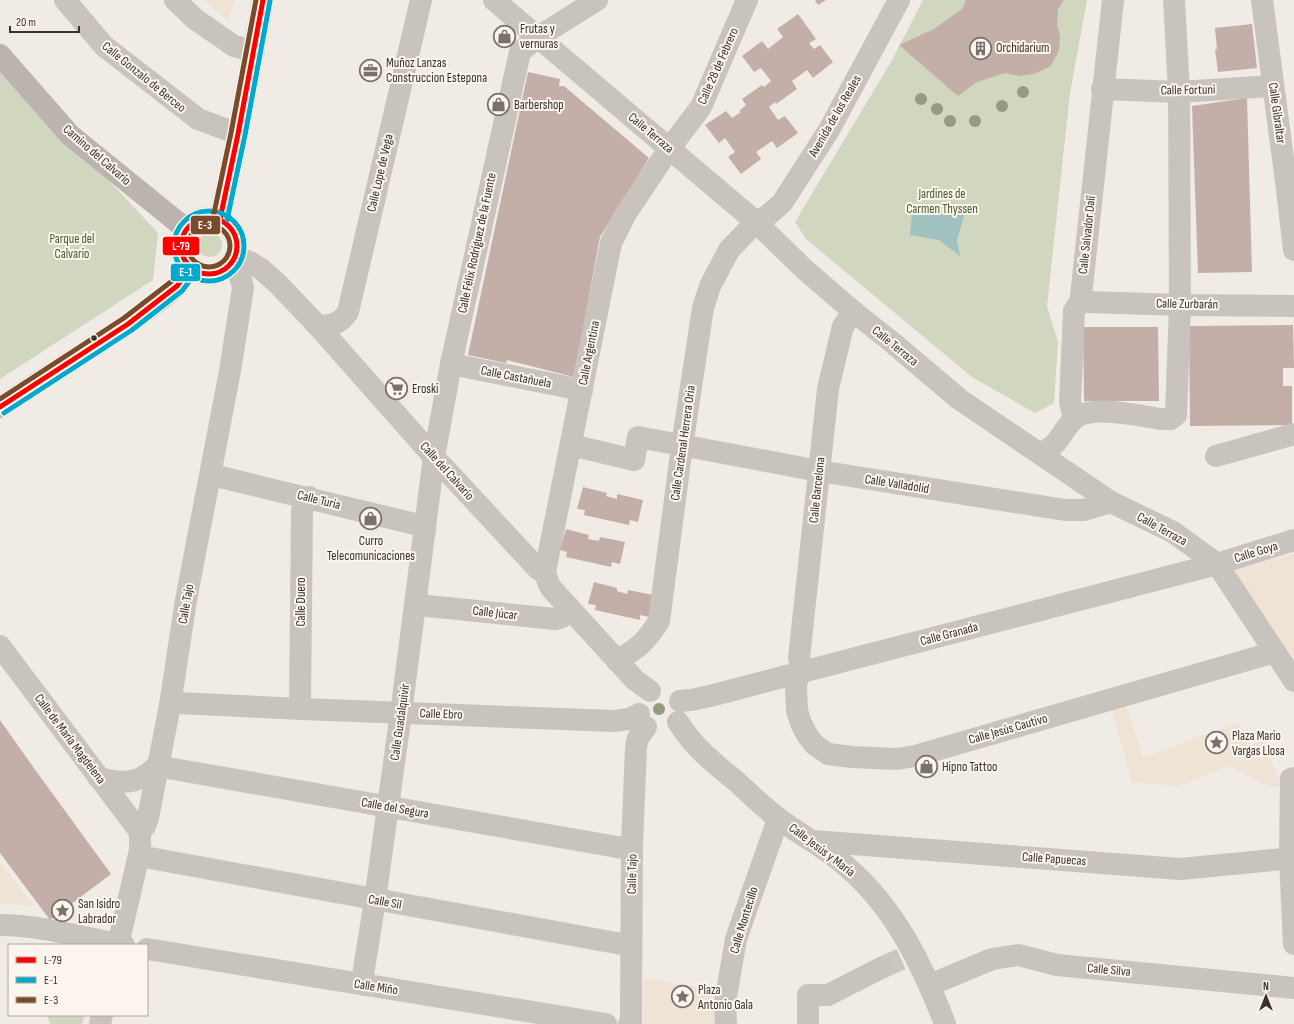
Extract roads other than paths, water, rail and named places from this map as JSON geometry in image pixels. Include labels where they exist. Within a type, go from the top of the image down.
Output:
[{"type":"main road","points":[[220,219],[238,134],[263,0]]},
{"type":"main road","name":"Camino del Calvario","points":[[0,54],[70,135],[186,229]]},
{"type":"main road","points":[[211,217],[220,219],[234,230],[238,249],[233,261],[218,273],[204,274],[191,267],[185,261],[180,245],[182,236],[193,222],[201,218],[211,217]]},
{"type":"main road","points":[[0,407],[128,324],[177,286],[191,267]]},
{"type":"street","name":"Calle Gonzalo de Berceo","points":[[65,0],[104,46],[198,119],[238,134]]},
{"type":"street","points":[[175,0],[195,19],[234,46],[254,50]]},
{"type":"street","name":"Calle Lope de Vega","points":[[318,326],[335,325],[343,319],[348,312],[421,0]]},
{"type":"street","name":"Calle Terraza","points":[[494,0],[756,222],[803,268],[854,312],[894,343],[959,399],[1111,502],[1173,532],[1217,564],[1294,681]]},
{"type":"street","name":"Calle Félix Rodríguez de la Fuente","points":[[434,457],[451,364],[520,52],[538,37],[597,0]]},
{"type":"street","name":"Calle 28 de Febrero","points":[[669,149],[701,107],[747,0]]},
{"type":"street","name":"Avenida de los Reales","points":[[756,222],[767,216],[782,203],[828,130],[899,0]]},
{"type":"street","name":"Calle Salvador Dalí","points":[[1074,419],[1070,402],[1074,310],[1083,297],[1081,292],[1102,89],[1113,0]]},
{"type":"street","points":[[1040,453],[1052,448],[1074,419],[1080,415],[1099,410],[1161,419],[1171,419],[1176,415],[1178,408],[1180,305],[1179,92],[1174,0]]},
{"type":"street","name":"Calle Gibraltar","points":[[1262,0],[1273,86],[1291,188],[1294,250]]},
{"type":"street","name":"Calle Fortuni","points":[[1102,89],[1179,92],[1273,86]]},
{"type":"street","name":"Calle Argentina","points":[[545,572],[572,445],[611,243],[625,215],[669,149]]},
{"type":"street","name":"Calle Cardenal Herrera Oria","points":[[617,661],[636,649],[650,637],[659,621],[682,446],[703,308],[710,286],[729,250],[756,222]]},
{"type":"street","name":"Calle del Calvario","points":[[233,261],[250,262],[261,269],[318,326],[434,457],[538,569],[545,572],[551,588],[617,661],[635,680],[650,691]]},
{"type":"street","name":"Calle Tajo","points":[[120,944],[139,856],[140,832],[145,826],[148,818],[159,764],[170,705],[186,600],[212,472],[230,371],[243,288],[240,276],[233,261]]},
{"type":"street","name":"Calle Zurbarán","points":[[1083,297],[1088,302],[1180,305],[1294,306]]},
{"type":"street","name":"Calle Barcelona","points":[[802,672],[799,658],[828,389],[843,326],[854,312]]},
{"type":"street","name":"Calle Castañuela","points":[[451,364],[582,390]]},
{"type":"street","points":[[1216,456],[1294,434]]},
{"type":"street","name":"Calle Valladolid","points":[[572,445],[634,460],[638,437],[819,471],[1065,510],[1084,510],[1111,502]]},
{"type":"street","name":"Calle Guadalquivir","points":[[365,986],[363,975],[402,713],[434,457]]},
{"type":"street","name":"Calle Turia","points":[[212,472],[220,477],[416,524],[425,531]]},
{"type":"street","name":"Calle Duero","points":[[302,709],[300,702],[302,511],[304,502],[308,497]]},
{"type":"street","name":"Calle Goya","points":[[1217,564],[1294,540]]},
{"type":"street","name":"Calle Granada","points":[[679,711],[691,700],[1217,564]]},
{"type":"street","name":"Calle Júcar","points":[[417,600],[421,604],[428,606],[555,619],[561,619],[565,616],[569,607]]},
{"type":"street","name":"Calle de María Magdelena","points":[[0,646],[140,832]]},
{"type":"street","name":"Calle Jesús Cautivo","points":[[802,672],[797,680],[797,711],[807,735],[815,746],[828,754],[852,757],[897,759],[915,756],[1276,652]]},
{"type":"street","points":[[664,689],[670,691],[676,696],[679,711],[674,727],[663,732],[657,732],[642,720],[639,707],[641,700],[650,691],[664,689]]},
{"type":"street","name":"Calle Ebro","points":[[170,705],[178,703],[614,721],[629,719],[642,720]]},
{"type":"street","name":"Calle Jesús y María","points":[[679,711],[696,747],[778,819],[813,841],[847,867],[880,900],[909,956],[930,986],[945,1024]]},
{"type":"street","name":"Calle Tajo","points":[[629,1024],[631,1022],[632,846],[636,747],[641,732],[642,720]]},
{"type":"street","points":[[98,777],[111,781],[134,780],[144,777],[159,764]]},
{"type":"street","name":"Calle del Segura","points":[[159,764],[168,768],[624,848],[632,846]]},
{"type":"street","points":[[1294,778],[1291,779],[1294,944]]},
{"type":"street","name":"Calle Montecillo","points":[[726,1024],[725,1003],[736,939],[778,819]]},
{"type":"street","name":"Calle Papuecas","points":[[813,841],[1180,869],[1292,858]]},
{"type":"street","name":"Calle Sil","points":[[139,856],[627,945],[631,948]]},
{"type":"street","points":[[0,925],[13,925],[57,931],[116,944]]},
{"type":"street","name":"Calle Miño","points":[[148,949],[365,986],[606,1024]]},
{"type":"street","name":"Calle Silva","points":[[930,986],[992,959],[1018,955],[1057,966],[1294,988]]},
{"type":"street","points":[[808,1024],[808,996],[828,995],[881,968]]},
{"type":"water","points":[[972,203],[964,216],[957,240],[960,256],[939,240],[910,235],[912,213],[945,214]]},
{"type":"tunnel","points":[[881,968],[903,958]]},
{"type":"place","name":"Frutas y vernuras","points":[[504,36]]},
{"type":"place","name":"Orchidarium","points":[[980,48]]},
{"type":"place","name":"Muñoz Lanzas Construccion Estepona","points":[[370,70]]},
{"type":"place","name":"Barbershop","points":[[498,105]]},
{"type":"place","name":"Eroski","points":[[397,389]]},
{"type":"place","name":"Curro Telecomunicaciones","points":[[371,519]]},
{"type":"place","name":"Plaza Mario Vargas Llosa","points":[[1217,743]]},
{"type":"place","name":"Hipno Tattoo","points":[[927,767]]},
{"type":"place","name":"San Isidro Labrador","points":[[62,911]]},
{"type":"place","name":"Plaza Antonio Gala","points":[[682,997]]},
{"type":"park label","name":"Jardines de Carmen Thyssen","points":[[942,202]]},
{"type":"park label","name":"Parque del Calvario","points":[[72,246]]}]
